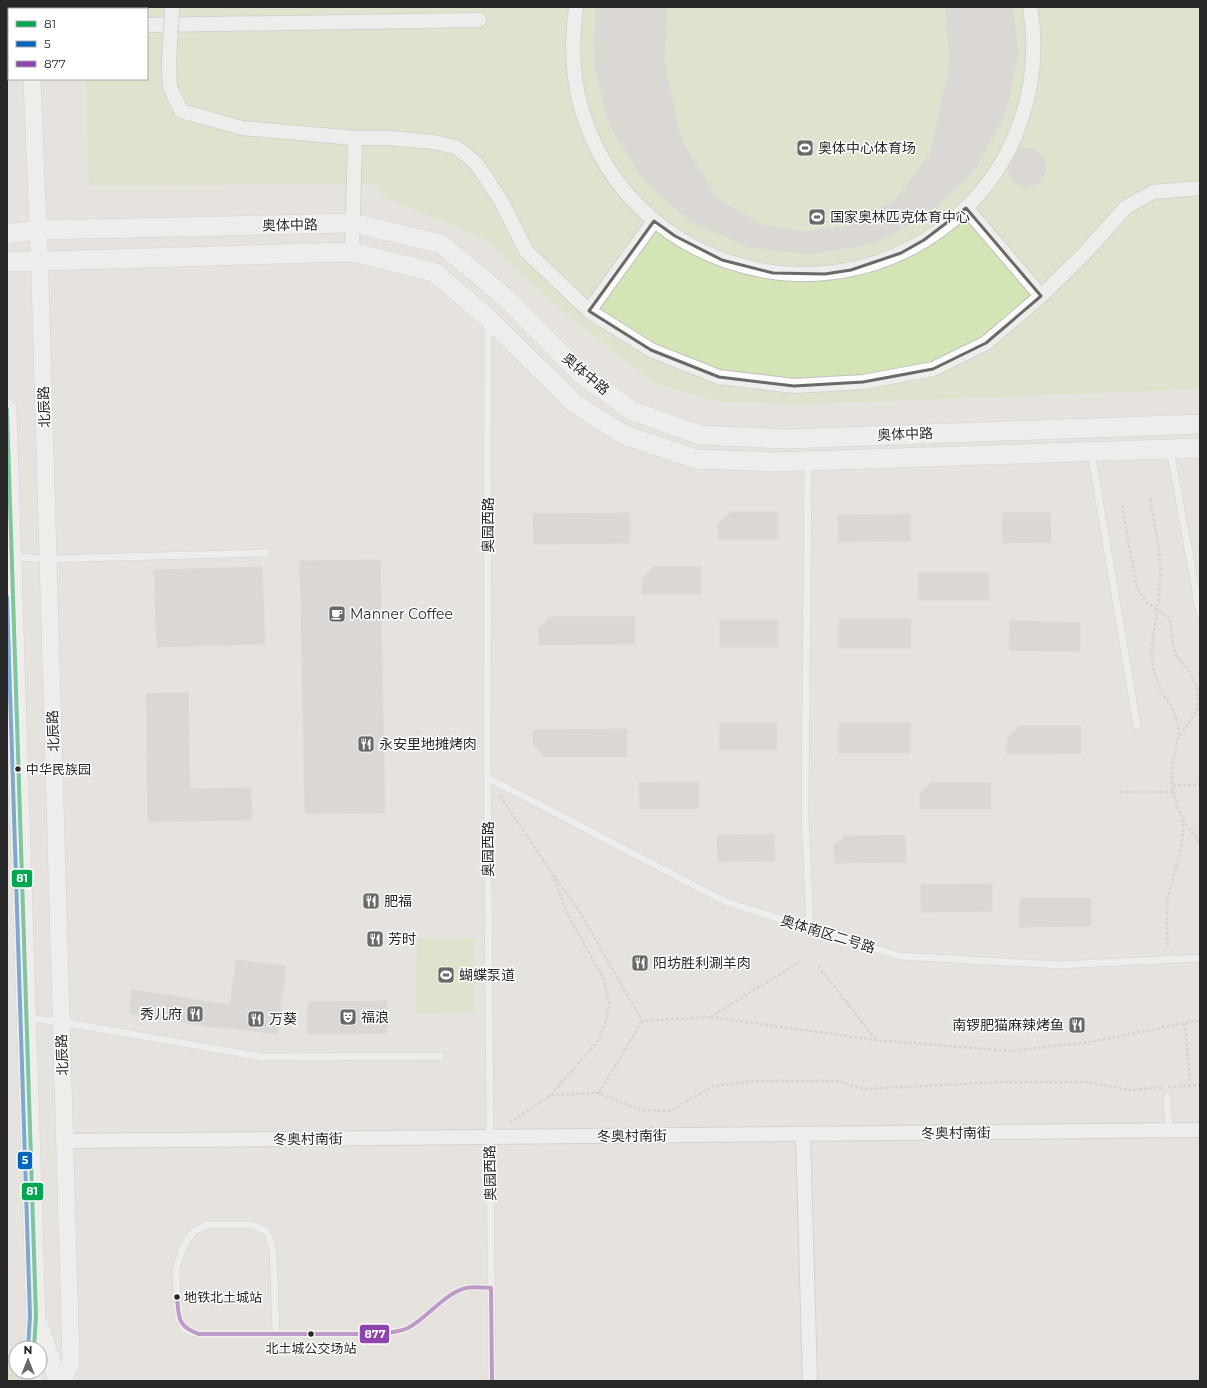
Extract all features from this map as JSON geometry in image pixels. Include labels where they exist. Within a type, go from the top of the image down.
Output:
[{"type":"main road","name":"奥体中路","points":[[7,234],[38,230],[354,223],[441,244],[506,298],[580,373],[632,411],[700,435],[786,438],[1200,424]]},
{"type":"main road","name":"奥体中路","points":[[7,262],[352,252],[434,272],[488,318],[574,403],[624,435],[696,459],[774,462],[1200,448]]},
{"type":"main road","points":[[7,409],[36,1319],[35,1340]]},
{"type":"main road","points":[[36,1319],[58,1381]]},
{"type":"street","points":[[172,7],[169,65],[170,87],[181,111],[242,128],[355,138],[388,138],[425,141],[456,147],[476,163],[500,199],[526,251],[589,311],[651,350],[718,377],[794,386],[863,382],[933,369],[986,343],[1041,296],[1084,254],[1126,207],[1153,192],[1200,188]]},
{"type":"street","points":[[576,7],[573,26],[572,53],[575,80],[581,107],[590,133],[602,158],[617,181],[634,202],[654,221],[675,236],[698,249],[728,262],[747,268],[773,273],[799,275],[826,274],[858,268],[901,253],[946,225],[966,208],[987,184],[1001,163],[1016,134],[1024,110],[1032,72],[1034,53],[1034,34],[1030,7]]},
{"type":"street","points":[[148,25],[479,20]]},
{"type":"street","name":"北辰路","points":[[32,80],[40,262],[71,1362],[63,1381]]},
{"type":"street","points":[[352,252],[354,223],[355,138]]},
{"type":"street","points":[[966,208],[1041,296]]},
{"type":"street","points":[[589,311],[654,221]]},
{"type":"street","name":"冬奥村南街","points":[[65,1141],[1200,1130]]},
{"type":"street","points":[[803,1134],[810,1381]]},
{"type":"lane","name":"奥园西路","points":[[488,318],[489,1137],[492,1381]]},
{"type":"lane","points":[[1170,449],[1200,614]]},
{"type":"lane","points":[[1090,452],[1137,725]]},
{"type":"lane","points":[[808,461],[805,814],[810,928]]},
{"type":"lane","points":[[12,557],[48,559],[266,553]]},
{"type":"lane","name":"奥体南区二号路","points":[[488,778],[726,902],[899,956],[1059,965],[1200,958]]},
{"type":"lane","points":[[27,1018],[62,1022],[262,1057],[440,1056]]},
{"type":"lane","points":[[1167,1097],[1169,1131]]},
{"type":"lane","points":[[276,1334],[273,1250],[267,1232],[252,1225],[206,1225],[193,1232],[183,1247],[176,1269],[179,1319],[184,1328],[199,1334],[276,1334],[380,1334],[406,1329],[421,1320],[433,1308],[452,1294],[467,1288],[491,1288]]},
{"type":"path","points":[[1150,499],[1157,535],[1160,581],[1159,602],[1152,642],[1152,661],[1162,694],[1172,706],[1178,725],[1179,736]]},
{"type":"path","points":[[1122,506],[1137,588],[1146,602],[1168,617],[1171,623],[1172,640],[1176,655],[1190,672],[1196,685],[1198,698],[1197,710],[1179,736],[1174,754],[1172,770],[1174,792],[1182,818],[1183,835],[1180,853],[1172,876],[1168,900],[1168,945]]},
{"type":"path","points":[[488,778],[580,912],[642,1021]]},
{"type":"path","points":[[1173,785],[1200,785]]},
{"type":"path","points":[[1120,792],[1174,792]]},
{"type":"path","points":[[1182,818],[1200,845]]},
{"type":"path","points":[[489,1137],[551,1095],[598,1041],[606,1021],[609,1003],[604,980],[566,911],[554,876]]},
{"type":"path","points":[[710,1017],[801,961]]},
{"type":"path","points":[[818,966],[876,1040]]},
{"type":"path","points":[[642,1021],[710,1017],[876,1040],[1010,1051],[1090,1042],[1200,1020]]},
{"type":"path","points":[[599,1093],[642,1021]]},
{"type":"path","points":[[1185,1023],[1190,1085]]},
{"type":"path","points":[[551,1095],[599,1093],[640,1110],[670,1111],[713,1086],[752,1081],[837,1081],[863,1089],[999,1082],[1087,1082],[1131,1090],[1200,1085]]},
{"type":"highlighted area","points":[[966,208],[1041,296],[986,343],[933,369],[863,382],[794,386],[719,377],[651,350],[589,311],[654,221],[675,236],[722,260],[773,273],[825,274],[851,270],[901,253],[924,240]]},
{"type":"green space","name":"国家奥林匹克体育中心","points":[[1200,7],[1200,389],[808,404],[720,402],[654,383],[553,303],[487,240],[380,195],[380,184],[89,185],[86,80],[148,80],[148,8],[84,8]]},
{"type":"green space","name":"蝴蝶泵道","points":[[417,938],[475,938],[475,1012],[416,1013]]},
{"type":"green space","points":[[8,1354],[8,1380],[20,1381],[7,1381]]},
{"type":"building","points":[[596,7],[667,7],[664,61],[681,140],[717,198],[761,225],[804,232],[855,225],[897,198],[930,154],[950,65],[945,7],[1013,7],[1018,53],[1005,115],[974,171],[929,215],[872,244],[810,254],[748,247],[690,221],[643,179],[610,126],[594,65]]},
{"type":"building","points":[[1020,148],[1034,149],[1044,158],[1046,171],[1039,183],[1026,187],[1013,182],[1007,170]]},
{"type":"building","points":[[731,512],[778,512],[778,539],[718,539],[718,524]]},
{"type":"building","points":[[630,513],[630,543],[534,544],[533,514]]},
{"type":"building","points":[[1002,513],[1050,513],[1051,542],[1002,543]]},
{"type":"building","points":[[910,514],[910,541],[838,542],[838,515]]},
{"type":"building","points":[[380,560],[385,813],[305,814],[300,561]]},
{"type":"building","points":[[262,567],[265,644],[157,647],[154,570]]},
{"type":"building","points":[[653,567],[701,567],[701,594],[642,594],[642,579]]},
{"type":"building","points":[[918,573],[989,573],[989,600],[918,600]]},
{"type":"building","points":[[550,617],[635,617],[635,644],[539,645],[539,629]]},
{"type":"building","points":[[839,619],[911,619],[911,648],[839,648]]},
{"type":"building","points":[[720,620],[778,620],[778,647],[720,647]]},
{"type":"building","points":[[1010,621],[1080,623],[1080,651],[1009,650]]},
{"type":"building","points":[[188,693],[190,789],[251,788],[252,820],[148,822],[146,694]]},
{"type":"building","points":[[720,723],[777,723],[777,750],[719,750]]},
{"type":"building","points":[[839,723],[910,723],[910,753],[839,753]]},
{"type":"building","points":[[1019,726],[1081,726],[1081,753],[1007,754],[1007,739]]},
{"type":"building","points":[[627,729],[627,757],[545,757],[533,744],[533,730]]},
{"type":"building","points":[[699,782],[699,809],[640,809],[639,783]]},
{"type":"building","points":[[930,783],[991,783],[991,809],[920,809],[920,794]]},
{"type":"building","points":[[774,834],[775,861],[718,862],[717,835]]},
{"type":"building","points":[[905,835],[906,862],[834,863],[834,846],[845,836]]},
{"type":"building","points":[[992,884],[992,911],[921,912],[921,885]]},
{"type":"building","points":[[1020,898],[1091,898],[1091,926],[1020,927]]},
{"type":"building","points":[[236,960],[286,966],[277,1034],[212,1027],[129,1014],[132,990],[230,1005]]},
{"type":"building","name":"福浪","points":[[387,1001],[387,1033],[308,1034],[308,1002]]},
{"type":"transit line","name":"81","points":[[7,409],[36,1316],[34,1340]]},
{"type":"transit line","name":"5","points":[[7,597],[30,1316],[28,1340]]},
{"type":"transit line","name":"877","points":[[177,1297],[180,1320],[187,1328],[199,1334],[381,1334],[408,1328],[423,1318],[443,1300],[458,1291],[469,1287],[491,1288],[492,1381]]},
{"type":"place","name":"奥体中心体育场","points":[[805,148]]},
{"type":"place","name":"国家奥林匹克体育中心","points":[[817,217]]},
{"type":"place","name":"Manner Coffee","points":[[337,614]]},
{"type":"place","name":"永安里地摊烤肉","points":[[366,744]]},
{"type":"place","name":"中华民族园","points":[[18,769]]},
{"type":"place","name":"肥福","points":[[371,901]]},
{"type":"place","name":"芳时","points":[[375,939]]},
{"type":"place","name":"阳坊胜利涮羊肉","points":[[640,963]]},
{"type":"place","name":"蝴蝶泵道","points":[[446,975]]},
{"type":"place","name":"秀儿府","points":[[195,1014]]},
{"type":"place","name":"福浪","points":[[348,1017]]},
{"type":"place","name":"万葵","points":[[256,1019]]},
{"type":"place","name":"南锣肥猫麻辣烤鱼","points":[[1077,1025]]},
{"type":"place","name":"地铁北土城站","points":[[177,1297]]},
{"type":"place","name":"北土城公交场站","points":[[311,1334]]}]
